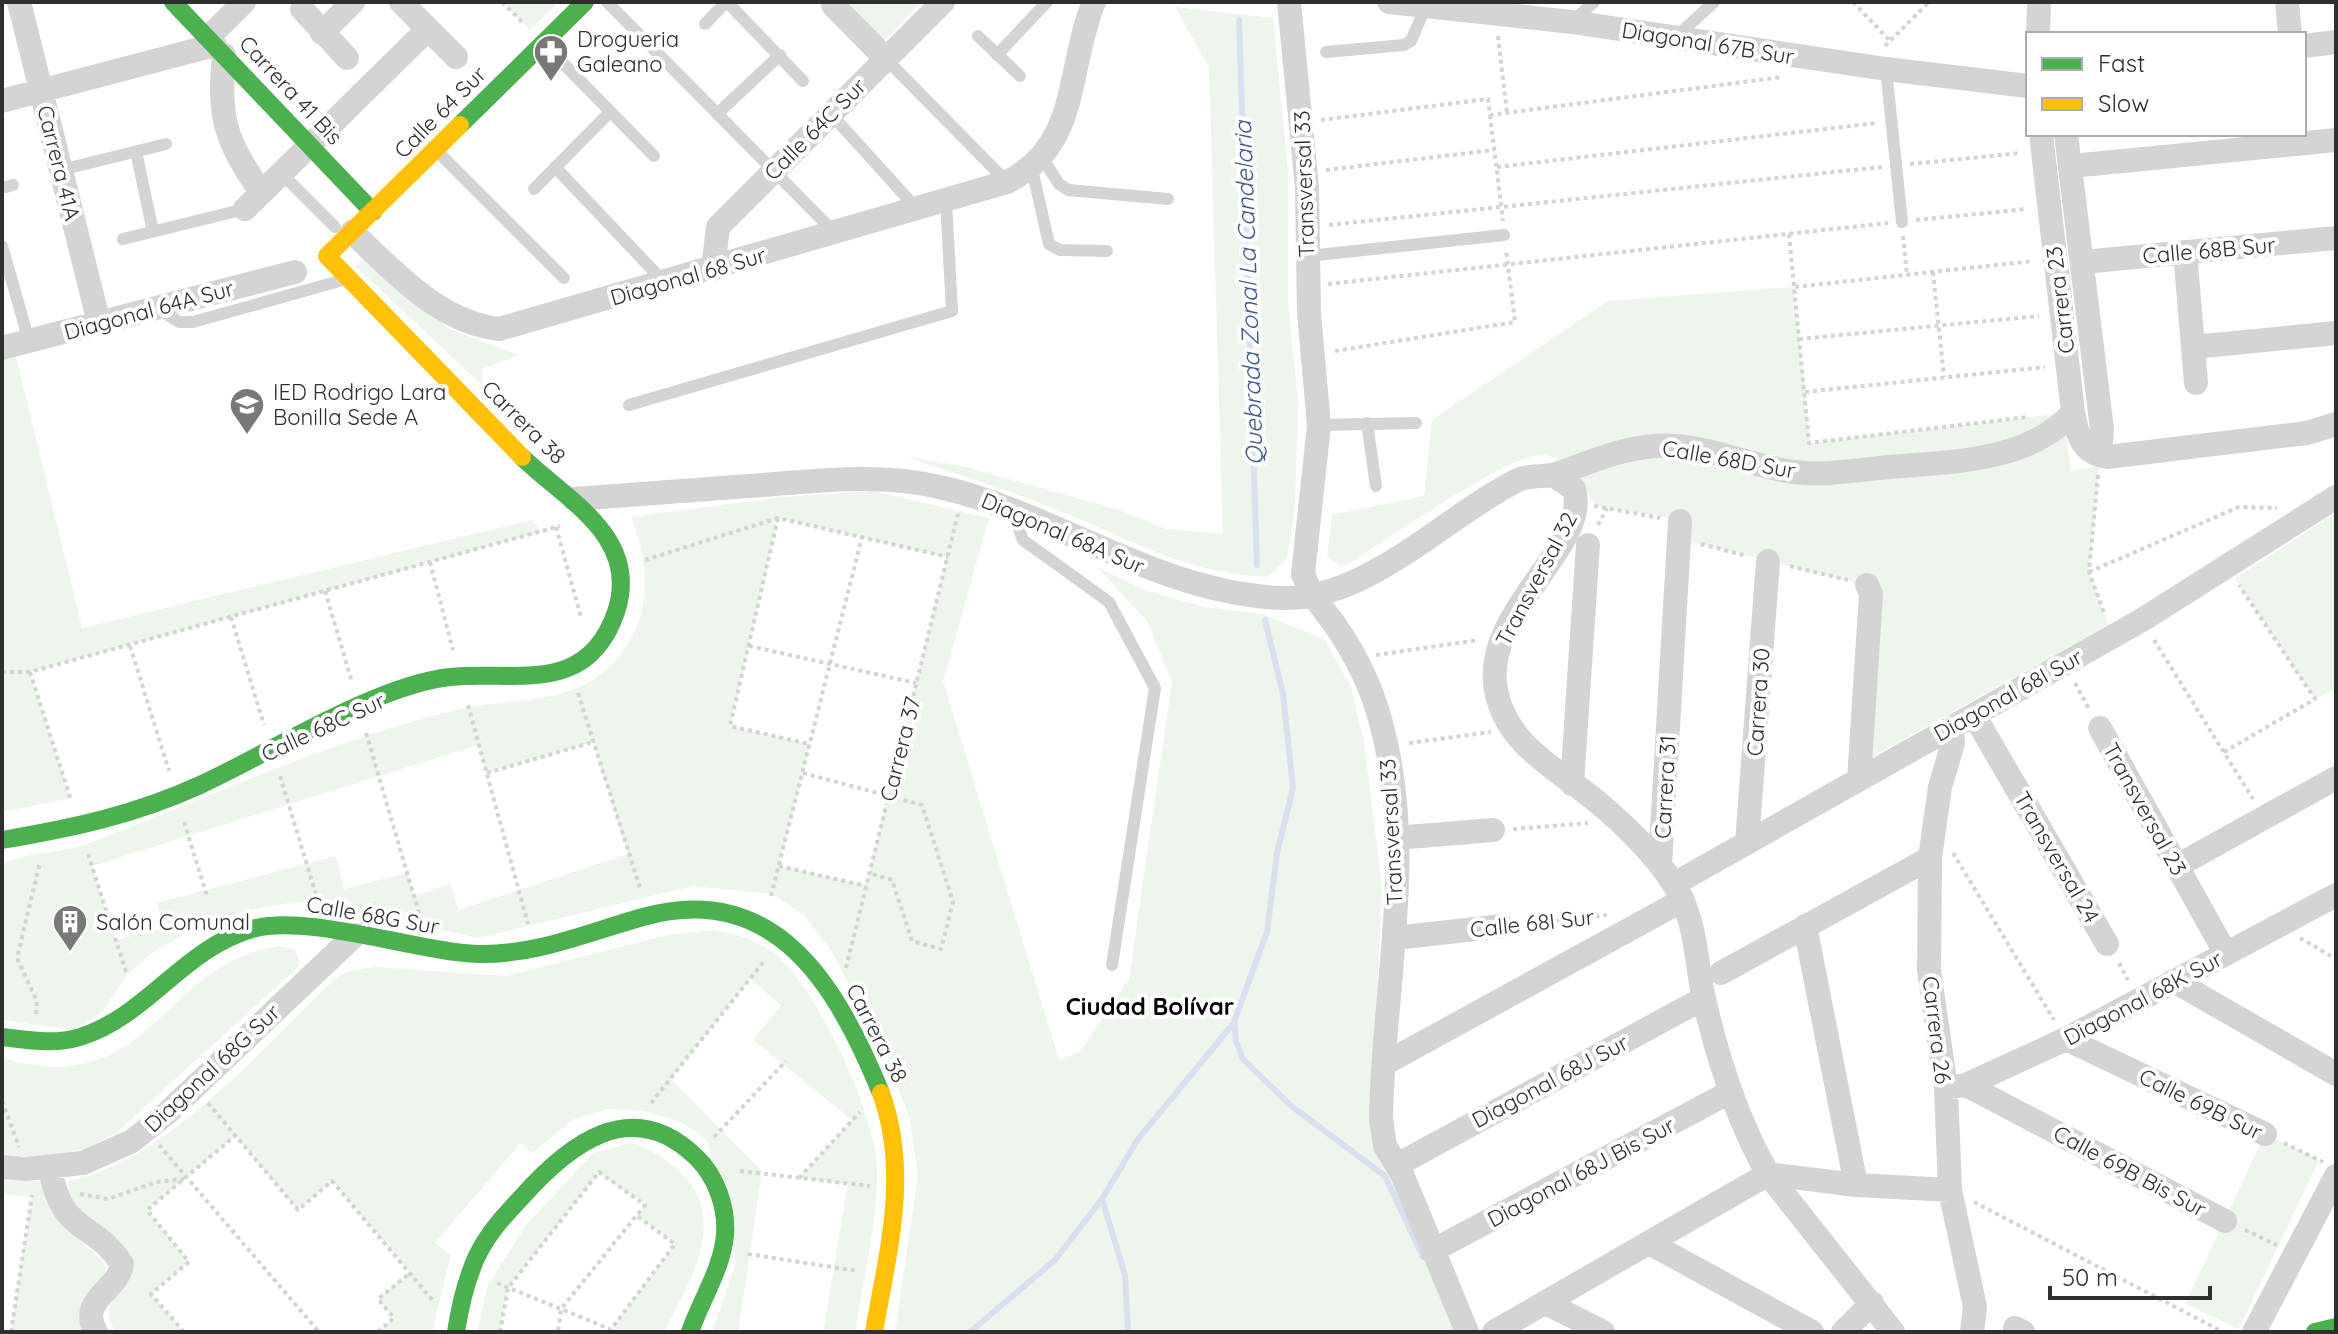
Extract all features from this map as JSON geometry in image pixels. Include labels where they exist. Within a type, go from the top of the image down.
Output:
[{"type":"street","name":"Carrera 41A","points":[[19,2],[99,323]]},
{"type":"street","name":"Carrera 41 Bis","points":[[173,2],[373,212]]},
{"type":"street","points":[[244,2],[216,46],[223,118],[243,165],[253,200],[428,29]]},
{"type":"street","points":[[322,33],[353,2]]},
{"type":"street","points":[[401,2],[456,57]]},
{"type":"street","name":"Calle 64 Sur","points":[[327,256],[343,229],[373,212],[585,2]]},
{"type":"street","name":"Calle 64C Sur","points":[[713,269],[718,227],[943,2]]},
{"type":"street","points":[[1037,164],[1054,141],[1066,107],[1094,2]]},
{"type":"street","name":"Transversal 33","points":[[1289,2],[1303,122],[1308,286],[1319,425],[1317,470],[1303,574],[1312,596],[1356,658],[1370,688],[1387,746],[1396,838],[1395,938],[1381,1118],[1385,1146],[1397,1165],[1467,1332]]},
{"type":"street","name":"Diagonal 67B Sur","points":[[1389,2],[1489,8],[1876,68],[2026,86]]},
{"type":"street","points":[[2287,2],[2290,32]]},
{"type":"street","points":[[834,3],[886,59]]},
{"type":"street","points":[[2038,32],[2039,6]]},
{"type":"street","points":[[302,9],[347,58]]},
{"type":"street","points":[[2306,46],[2336,42]]},
{"type":"street","points":[[2,101],[216,46]]},
{"type":"street","name":"Carrera 23","points":[[2042,142],[2073,412],[2082,444],[2100,455],[2102,429],[2066,136]]},
{"type":"street","points":[[2072,166],[2336,140]]},
{"type":"street","name":"Diagonal 68 Sur","points":[[343,229],[396,274],[454,316],[486,327],[511,328],[1007,182],[1037,164]]},
{"type":"street","name":"Calle 68B Sur","points":[[2083,262],[2336,238]]},
{"type":"street","points":[[2185,252],[2196,383]]},
{"type":"street","name":"Carrera 38","points":[[327,256],[532,466],[574,499],[605,533],[619,568],[621,600],[608,632],[595,647]]},
{"type":"street","name":"Diagonal 64A Sur","points":[[2,348],[295,272]]},
{"type":"street","points":[[2193,347],[2336,333]]},
{"type":"street","name":"Calle 68D Sur","points":[[1312,596],[1364,577],[1514,482],[1531,475],[1553,475],[1602,456],[1659,445],[1689,448],[1801,473],[1936,463],[2003,453],[2022,446],[2062,425],[2073,412]]},
{"type":"street","points":[[2100,455],[2293,435],[2336,424]]},
{"type":"street","name":"Transversal 32","points":[[1553,475],[1574,489],[1576,502],[1572,518],[1500,637],[1494,664],[1496,691],[1513,729],[1534,754],[1618,821],[1672,883]]},
{"type":"street","name":"Diagonal 68A Sur","points":[[574,499],[872,479],[913,481],[1012,508],[1170,578],[1253,596],[1312,596]]},
{"type":"street","name":"Diagonal 68I Sur","points":[[1384,1064],[1672,883],[2142,620],[2326,503]]},
{"type":"street","name":"Carrera 31","points":[[1680,521],[1672,883],[1695,937],[1704,998],[1730,1092],[1768,1174],[1893,1332]]},
{"type":"street","points":[[1572,784],[1588,545]]},
{"type":"street","name":"Carrera 30","points":[[1747,843],[1768,561]]},
{"type":"street","points":[[1859,780],[1871,594],[1867,585]]},
{"type":"street","name":"Calle 68C Sur","points":[[2,840],[109,820],[158,803],[359,708],[424,682],[460,676],[529,679],[569,666],[595,647]]},
{"type":"street","name":"Transversal 24","points":[[1974,715],[2107,944]]},
{"type":"street","name":"Carrera 26","points":[[1952,727],[1953,743],[1934,823],[1930,858],[1929,970],[1956,1086],[1950,1190],[1975,1307],[1972,1332]]},
{"type":"street","name":"Transversal 23","points":[[2100,728],[2226,954]]},
{"type":"street","points":[[2177,866],[2336,778]]},
{"type":"street","points":[[1396,838],[1493,830]]},
{"type":"street","name":"Calle 68C Sur","points":[[2,852],[47,833]]},
{"type":"street","points":[[1721,973],[1930,858]]},
{"type":"street","name":"Diagonal 68K Sur","points":[[1956,1086],[2066,1039],[2336,895]]},
{"type":"street","name":"Calle 68G Sur","points":[[2,1037],[34,1043],[69,1042],[102,1031],[192,956],[230,936],[279,924],[429,950],[476,954],[535,950],[649,916],[702,908],[737,913],[764,923]]},
{"type":"street","name":"Carrera 38","points":[[764,923],[799,950],[837,1005],[880,1090],[895,1142],[897,1176],[874,1332]]},
{"type":"street","name":"Calle 68I Sur","points":[[1395,938],[1502,926]]},
{"type":"street","points":[[1805,926],[1856,1185]]},
{"type":"street","name":"Diagonal 68G Sur","points":[[34,1172],[95,1159],[147,1130],[355,935]]},
{"type":"street","points":[[2174,981],[2336,1074]]},
{"type":"street","name":"Diagonal 68J Sur","points":[[1397,1165],[1704,998]]},
{"type":"street","name":"Calle 69B Sur","points":[[2066,1039],[2265,1134]]},
{"type":"street","name":"Calle 69B Bis Sur","points":[[1956,1086],[2225,1221]]},
{"type":"street","name":"Diagonal 68J Bis Sur","points":[[1432,1251],[1730,1092]]},
{"type":"street","points":[[456,1330],[470,1272],[496,1226],[554,1160],[577,1143],[600,1132],[632,1127],[663,1134],[701,1162],[722,1201],[722,1250],[690,1332]]},
{"type":"street","points":[[2254,1332],[2295,1254],[2332,1170]]},
{"type":"street","points":[[34,1172],[65,1213],[122,1264],[118,1276],[98,1295],[93,1305],[91,1319],[96,1332]]},
{"type":"street","points":[[1494,1332],[1768,1174],[1856,1185],[1950,1190]]},
{"type":"street","points":[[1651,1244],[1812,1332]]},
{"type":"street","points":[[1546,1303],[1603,1332]]},
{"type":"street","points":[[1843,1332],[1872,1303]]},
{"type":"street","points":[[2315,1332],[2336,1327]]},
{"type":"lane","points":[[607,2],[835,233]]},
{"type":"lane","points":[[705,24],[727,2],[803,81]]},
{"type":"lane","points":[[997,55],[1047,2]]},
{"type":"lane","points":[[1572,22],[1594,2]]},
{"type":"lane","points":[[1674,38],[1714,2]]},
{"type":"lane","points":[[1326,52],[1404,45],[1411,41],[1426,6]]},
{"type":"lane","points":[[978,36],[1020,76]]},
{"type":"lane","points":[[543,44],[654,156]]},
{"type":"lane","points":[[717,114],[780,55]]},
{"type":"lane","points":[[886,59],[1007,182]]},
{"type":"lane","points":[[1876,68],[1892,121],[1902,222]]},
{"type":"lane","points":[[534,189],[610,112]]},
{"type":"lane","points":[[831,114],[917,209]]},
{"type":"lane","points":[[61,170],[166,144]]},
{"type":"lane","points":[[436,150],[564,278]]},
{"type":"lane","points":[[136,151],[153,232]]},
{"type":"lane","points":[[1037,164],[1068,190],[1168,199]]},
{"type":"lane","points":[[1037,164],[1049,244],[1060,250],[1107,251]]},
{"type":"lane","points":[[555,167],[665,283]]},
{"type":"lane","points":[[281,173],[343,229]]},
{"type":"lane","points":[[123,239],[253,200]]},
{"type":"lane","points":[[629,405],[952,311],[946,201]]},
{"type":"lane","points":[[1308,256],[1504,235]]},
{"type":"lane","points":[[2,246],[29,341]]},
{"type":"lane","points":[[157,308],[179,322],[193,322],[349,278]]},
{"type":"lane","points":[[1367,423],[1376,486]]},
{"type":"lane","points":[[1319,425],[1416,423]]},
{"type":"lane","points":[[1012,508],[1023,540],[1109,602],[1155,688],[1112,965]]},
{"type":"path","points":[[1853,2],[1890,41]]},
{"type":"path","points":[[1876,68],[1890,41],[1929,2]]},
{"type":"path","points":[[1489,8],[1507,113]]},
{"type":"path","points":[[1303,122],[1488,99],[1490,115],[1787,76]]},
{"type":"path","points":[[1496,167],[1892,121]]},
{"type":"path","points":[[1308,228],[1896,166],[2042,142]]},
{"type":"path","points":[[1306,172],[1494,150]]},
{"type":"path","points":[[1308,286],[2049,206]]},
{"type":"path","points":[[1902,222],[1907,275]]},
{"type":"path","points":[[1789,234],[1809,443],[2031,417]]},
{"type":"path","points":[[1794,287],[2055,259]]},
{"type":"path","points":[[1933,272],[1944,377]]},
{"type":"path","points":[[1799,339],[2062,314]]},
{"type":"path","points":[[1313,354],[1515,322]]},
{"type":"path","points":[[1805,392],[2068,364]]},
{"type":"path","points":[[2100,455],[2089,572],[2113,636]]},
{"type":"path","name":"Carrera 37","points":[[837,1005],[964,493]]},
{"type":"path","points":[[1576,502],[1680,521]]},
{"type":"path","points":[[2089,572],[2239,507],[2326,503]]},
{"type":"path","points":[[2,672],[30,672],[593,517]]},
{"type":"path","points":[[619,568],[778,518],[948,557]]},
{"type":"path","points":[[778,518],[730,726],[810,744]]},
{"type":"path","points":[[556,527],[595,647]]},
{"type":"path","points":[[764,923],[862,537]]},
{"type":"path","points":[[430,562],[535,950]]},
{"type":"path","points":[[2224,752],[2315,699],[2227,566]]},
{"type":"path","points":[[325,591],[429,950]]},
{"type":"path","points":[[2142,620],[2265,818]]},
{"type":"path","points":[[1356,658],[1500,637]]},
{"type":"path","points":[[749,646],[916,683]]},
{"type":"path","name":"Transversal 23","points":[[2064,664],[2100,728]]},
{"type":"path","points":[[569,666],[649,916]]},
{"type":"path","points":[[1387,746],[1513,729]]},
{"type":"path","points":[[487,773],[593,742]]},
{"type":"path","points":[[803,773],[922,805],[953,902],[941,949],[912,941],[892,880],[869,873]]},
{"type":"path","points":[[1493,830],[1618,821]]},
{"type":"path","points":[[1934,823],[2066,1039]]},
{"type":"path","points":[[34,1043],[37,1001],[17,958],[47,833]]},
{"type":"path","points":[[779,866],[866,886]]},
{"type":"path","name":"Calle 68I Sur","points":[[1502,926],[1608,915]]},
{"type":"path","points":[[2279,926],[2336,959]]},
{"type":"path","name":"Transversal 24","points":[[2107,944],[2140,999]]},
{"type":"path","points":[[632,1127],[753,976]]},
{"type":"path","points":[[701,1162],[786,1061]]},
{"type":"path","points":[[195,1087],[298,1210],[332,1181],[456,1330]]},
{"type":"path","points":[[799,1178],[880,1090]]},
{"type":"path","points":[[2,1101],[34,1172],[11,1332]]},
{"type":"path","points":[[147,1130],[319,1332]]},
{"type":"path","name":"Calle 69B Sur","points":[[2265,1134],[2332,1170]]},
{"type":"path","points":[[184,1332],[151,1294],[189,1262],[147,1210],[235,1136]]},
{"type":"path","points":[[701,1162],[853,1184]]},
{"type":"path","points":[[34,1172],[108,1199],[156,1182],[185,1178]]},
{"type":"path","points":[[500,1332],[508,1288],[599,1172],[645,1205],[561,1309],[558,1332]]},
{"type":"path","points":[[1950,1190],[2223,1332]]},
{"type":"path","points":[[508,1288],[610,1330],[675,1244],[637,1215]]},
{"type":"path","name":"Calle 69B Bis Sur","points":[[2225,1221],[2295,1254]]},
{"type":"path","points":[[722,1250],[839,1268]]},
{"type":"path","points":[[378,1332],[394,1318],[378,1299],[410,1273]]},
{"type":"shaded area","points":[[502,2],[559,2],[530,30]]},
{"type":"shaded area","points":[[850,2],[922,2],[884,41],[847,5]]},
{"type":"shaded area","points":[[1175,7],[1273,18],[1288,171],[1288,303],[1298,401],[1295,506],[1287,559],[1268,577],[1185,562],[1041,503],[904,456],[966,467],[1122,511],[1166,529],[1223,534],[1209,67]]},
{"type":"shaded area","points":[[366,256],[449,329],[519,355],[482,369],[482,382],[486,389],[355,266]]},
{"type":"shaded area","points":[[1794,287],[1810,443],[2063,413],[2071,471],[2099,466],[2089,572],[2108,625],[1859,764],[1867,585],[1679,539],[1679,520],[1594,505],[1580,479],[1560,459],[1540,455],[1501,469],[1349,564],[1341,566],[1327,557],[1332,515],[1424,496],[1432,420],[1608,301]]},
{"type":"shaded area","points":[[15,353],[82,628],[532,520],[541,532],[30,672],[70,798],[2,812],[2,356]]},
{"type":"shaded area","points":[[873,491],[989,518],[943,681],[1059,1060],[1080,1052],[1129,979],[1172,682],[1147,621],[1097,567],[1145,590],[1204,607],[1263,614],[1325,640],[1351,687],[1364,742],[1382,887],[1373,1094],[1467,1332],[895,1332],[918,1175],[909,1116],[885,1054],[832,952],[804,915],[772,894],[693,886],[478,938],[331,905],[295,902],[244,911],[200,925],[152,953],[127,975],[102,1012],[73,1030],[2,1020],[2,864],[90,843],[275,769],[417,720],[481,705],[548,697],[580,687],[613,663],[637,626],[645,583],[639,539],[631,517],[783,497]],"holes":[[[778,518],[947,557],[866,885],[779,866],[810,744],[730,726]],[[593,742],[628,854],[459,910],[450,884],[414,896],[407,873],[344,889],[336,856],[157,903],[163,928],[116,940],[92,866],[478,745],[487,773]]]},
{"type":"shaded area","points":[[2336,513],[2336,688],[2315,699],[2235,578]]},
{"type":"shaded area","points":[[714,930],[757,943],[788,967],[824,1019],[855,1084],[874,1144],[877,1188],[855,1332],[823,1332],[848,1184],[799,1178],[852,1120],[753,1040],[781,1005],[750,979],[671,1079],[762,1171],[738,1332],[712,1332],[736,1263],[708,1143],[682,1123],[645,1111],[608,1109],[574,1119],[532,1153],[521,1143],[435,1243],[451,1255],[432,1332],[378,1332],[394,1318],[378,1299],[409,1272],[333,1181],[298,1210],[235,1136],[147,1210],[189,1262],[151,1294],[184,1332],[116,1332],[109,1310],[128,1278],[70,1198],[68,1181],[104,1170],[141,1151],[177,1127],[246,1067],[336,978],[348,971],[376,967],[506,976],[668,935]]},
{"type":"shaded area","points":[[279,946],[295,950],[299,960],[297,968],[116,1133],[85,1149],[48,1157],[2,1155],[2,1058],[52,1067],[92,1062],[124,1047],[205,978],[238,958]]},
{"type":"shaded area","points":[[2265,1134],[2319,1160],[2239,1329],[2185,1304]]},
{"type":"shaded area","points":[[630,1143],[656,1154],[678,1170],[694,1189],[702,1208],[704,1229],[701,1250],[685,1292],[664,1332],[609,1332],[675,1244],[637,1215],[645,1204],[599,1173],[508,1288],[500,1332],[477,1332],[488,1285],[526,1225],[592,1154]]},
{"type":"shaded area","points":[[2,1180],[46,1181],[69,1230],[104,1262],[106,1269],[84,1332],[11,1332],[32,1197],[2,1194]]},
{"type":"waterway","name":"Quebrada Zonal La Candelaria","points":[[1239,20],[1257,565]]},
{"type":"waterway","name":"Quebrada Zonal La Candelaria","points":[[1265,620],[1283,694],[1293,788],[1277,853],[1267,932],[1234,1022],[1236,1041],[1243,1059],[1290,1105],[1385,1176],[1423,1257]]},
{"type":"waterway","points":[[970,1332],[1055,1260],[1102,1199],[1138,1139],[1233,1024]]},
{"type":"waterway","points":[[1102,1199],[1125,1275],[1128,1332]]},
{"type":"traffic: fast","points":[[173,2],[373,212]]},
{"type":"traffic: fast","points":[[460,125],[585,2]]},
{"type":"traffic: fast","points":[[2,840],[53,831],[151,805],[228,772],[357,706],[421,683],[450,677],[546,674],[568,668],[587,657],[603,639],[616,612],[621,586],[618,562],[609,541],[595,522],[522,457]]},
{"type":"traffic: fast","points":[[2,1037],[60,1041],[104,1027],[206,951],[252,929],[275,925],[331,929],[479,954],[542,947],[643,917],[690,910],[730,914],[765,928],[795,951],[821,981],[844,1015],[881,1093]]},
{"type":"traffic: fast","points":[[456,1332],[473,1265],[497,1225],[559,1160],[602,1134],[624,1128],[648,1129],[672,1138],[703,1165],[719,1193],[725,1224],[723,1248],[690,1332]]},
{"type":"traffic: fast","points":[[2315,1332],[2336,1327]]},
{"type":"traffic: slow","points":[[460,125],[327,256],[522,457]]},
{"type":"traffic: slow","points":[[874,1332],[890,1242],[895,1183],[890,1123],[881,1093]]},
{"type":"place","name":"Drogueria Galeano","points":[[551,83]]},
{"type":"place","name":"IED Rodrigo Lara Bonilla Sede A","points":[[247,436]]},
{"type":"place","name":"Salón Comunal","points":[[70,953]]},
{"type":"district","name":"Ciudad Bolívar","points":[[1150,1006]]}]
